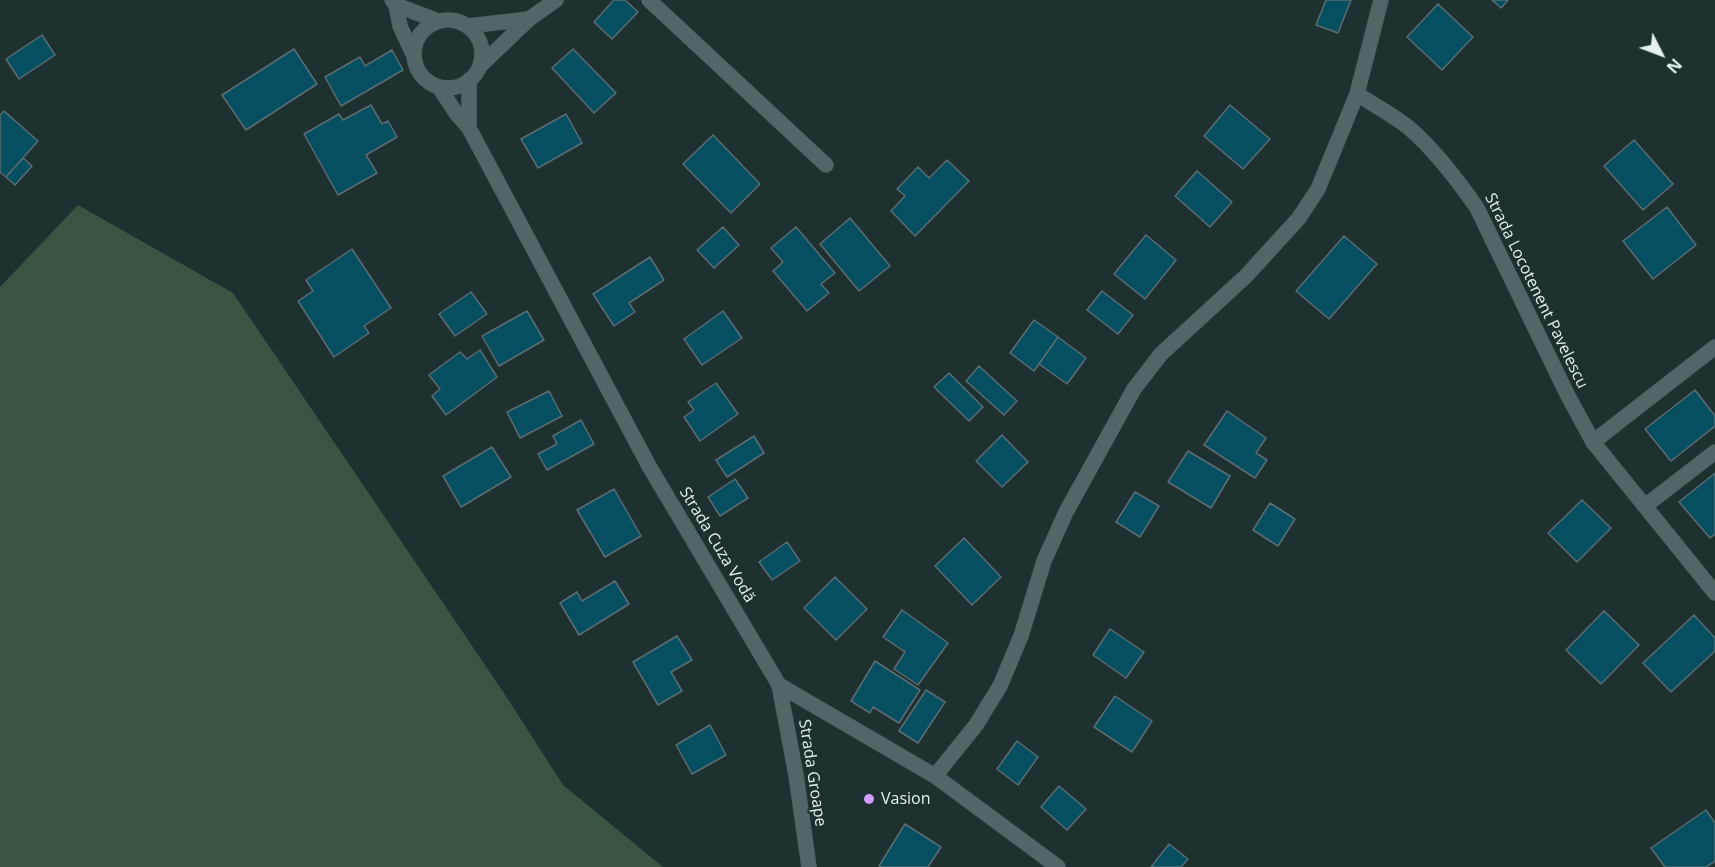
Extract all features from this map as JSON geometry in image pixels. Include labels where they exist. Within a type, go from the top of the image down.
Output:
[{"type":"street","points":[[394,3],[400,26],[421,74],[426,80],[439,87],[454,87],[469,80],[480,66],[528,20],[556,0]]},
{"type":"street","points":[[649,0],[826,165]]},
{"type":"street","points":[[935,776],[976,725],[1000,686],[1021,636],[1044,561],[1061,522],[1134,389],[1161,354],[1246,276],[1299,218],[1318,189],[1358,94],[1381,0]]},
{"type":"street","points":[[394,3],[438,21]]},
{"type":"street","points":[[414,54],[416,40],[425,28],[438,21],[453,20],[468,26],[478,37],[482,51],[480,66]]},
{"type":"street","points":[[468,26],[528,20]]},
{"type":"street","name":"Strada Cuza Vodă","points":[[469,80],[469,128]]},
{"type":"street","name":"Strada Cuza Vodă","points":[[439,87],[469,128],[649,466],[779,686],[935,776],[1058,867]]},
{"type":"street","name":"Strada Locotenent Pavelescu","points":[[1358,94],[1407,127],[1461,184],[1477,208],[1567,394],[1593,442],[1715,593]]},
{"type":"street","points":[[1593,442],[1715,347]]},
{"type":"street","points":[[1645,506],[1715,452]]},
{"type":"street","name":"Strada Groape","points":[[779,686],[796,775],[809,867]]},
{"type":"green space","points":[[78,205],[233,293],[504,693],[563,785],[663,867],[0,867],[0,287]]},
{"type":"building","points":[[614,0],[625,0],[638,12],[612,39],[594,22]]},
{"type":"building","points":[[1326,0],[1351,0],[1338,33],[1316,25]]},
{"type":"building","points":[[1492,0],[1508,0],[1501,8]]},
{"type":"building","points":[[1438,4],[1473,37],[1442,70],[1407,37]]},
{"type":"building","points":[[42,35],[55,55],[19,79],[6,59]]},
{"type":"building","points":[[294,49],[317,84],[246,130],[222,95]]},
{"type":"building","points":[[573,49],[616,93],[594,113],[552,68]]},
{"type":"building","points":[[392,50],[403,70],[341,106],[325,77],[360,57],[365,66]]},
{"type":"building","points":[[371,105],[382,124],[388,121],[397,137],[366,155],[377,173],[338,195],[304,134],[339,114],[343,120]]},
{"type":"building","points":[[1230,105],[1270,139],[1243,169],[1204,136]]},
{"type":"building","points":[[4,111],[38,141],[6,177],[0,172],[0,115]]},
{"type":"building","points":[[566,114],[582,143],[538,168],[521,139]]},
{"type":"building","points":[[713,135],[760,184],[731,213],[683,164]]},
{"type":"building","points":[[1634,140],[1673,184],[1643,210],[1604,166]]},
{"type":"building","points":[[23,158],[32,166],[15,185],[6,177]]},
{"type":"building","points":[[947,160],[969,181],[915,236],[891,211],[905,196],[897,189],[918,167],[929,178]]},
{"type":"building","points":[[1197,171],[1232,202],[1210,227],[1175,196]]},
{"type":"building","points":[[1667,207],[1696,245],[1653,279],[1623,241]]},
{"type":"building","points":[[850,218],[890,266],[859,291],[820,244]]},
{"type":"building","points":[[723,227],[739,245],[714,268],[697,250]]},
{"type":"building","points":[[796,227],[835,273],[821,284],[829,293],[807,311],[773,271],[783,262],[771,248]]},
{"type":"building","points":[[1146,235],[1176,260],[1145,299],[1114,274]]},
{"type":"building","points":[[1344,236],[1377,264],[1329,319],[1296,291]]},
{"type":"building","points":[[352,249],[391,308],[364,326],[369,333],[334,357],[298,301],[313,291],[306,280]]},
{"type":"building","points":[[650,257],[664,280],[629,303],[635,312],[614,326],[593,294]]},
{"type":"building","points":[[1102,291],[1133,315],[1118,334],[1087,310]]},
{"type":"building","points":[[471,292],[487,314],[455,336],[439,314]]},
{"type":"building","points":[[527,311],[544,340],[499,366],[482,336]]},
{"type":"building","points":[[723,311],[742,338],[702,365],[684,339]]},
{"type":"building","points":[[1034,320],[1058,337],[1034,371],[1010,353]]},
{"type":"building","points":[[1058,337],[1086,358],[1067,384],[1039,364]]},
{"type":"building","points":[[480,350],[497,377],[446,415],[432,396],[440,389],[429,375],[460,352],[467,359]]},
{"type":"building","points":[[979,366],[1017,401],[1004,415],[966,381]]},
{"type":"building","points":[[949,373],[983,407],[969,421],[934,387]]},
{"type":"building","points":[[716,383],[738,414],[700,441],[684,417],[694,410],[688,402]]},
{"type":"building","points":[[1695,390],[1715,416],[1715,426],[1671,461],[1645,429]]},
{"type":"building","points":[[549,391],[562,416],[520,438],[507,412]]},
{"type":"building","points":[[1227,411],[1266,438],[1256,453],[1267,460],[1255,478],[1204,445]]},
{"type":"building","points":[[581,420],[594,444],[547,470],[538,454],[557,444],[553,436]]},
{"type":"building","points":[[1002,435],[1028,462],[1002,487],[976,461]]},
{"type":"building","points":[[754,436],[764,453],[727,477],[716,460]]},
{"type":"building","points":[[492,447],[511,477],[461,507],[443,476]]},
{"type":"building","points":[[1188,451],[1230,476],[1211,508],[1168,482]]},
{"type":"building","points":[[1715,473],[1715,534],[1710,538],[1679,502]]},
{"type":"building","points":[[735,479],[748,498],[720,516],[708,497]]},
{"type":"building","points":[[614,489],[641,536],[605,557],[577,510]]},
{"type":"building","points":[[1135,492],[1159,506],[1140,537],[1116,522]]},
{"type":"building","points":[[1582,500],[1611,528],[1577,562],[1548,533]]},
{"type":"building","points":[[1270,503],[1295,519],[1278,546],[1253,530]]},
{"type":"building","points":[[964,538],[1001,577],[972,605],[935,566]]},
{"type":"building","points":[[787,542],[800,561],[772,580],[759,562]]},
{"type":"building","points":[[835,577],[867,609],[836,640],[804,608]]},
{"type":"building","points":[[615,581],[629,604],[579,635],[560,603],[577,592],[582,601]]},
{"type":"building","points":[[902,610],[948,643],[918,685],[894,669],[905,652],[883,637]]},
{"type":"building","points":[[1604,611],[1639,645],[1601,684],[1566,650]]},
{"type":"building","points":[[1694,615],[1715,638],[1715,651],[1671,692],[1643,663]]},
{"type":"building","points":[[1110,629],[1144,652],[1126,678],[1093,655]]},
{"type":"building","points":[[677,636],[692,660],[671,672],[682,691],[658,705],[633,662]]},
{"type":"building","points":[[875,661],[920,690],[899,723],[873,707],[870,713],[851,701]]},
{"type":"building","points":[[926,690],[945,702],[918,743],[899,731]]},
{"type":"building","points":[[1115,696],[1152,721],[1132,752],[1094,727]]},
{"type":"building","points":[[710,725],[726,755],[692,774],[676,745]]},
{"type":"building","points":[[1017,741],[1038,757],[1018,785],[997,769]]},
{"type":"building","points":[[1059,786],[1086,809],[1067,830],[1041,807]]},
{"type":"building","points":[[1706,810],[1715,823],[1715,861],[1706,867],[1665,867],[1651,848]]},
{"type":"building","points":[[905,824],[941,847],[928,867],[879,866]]},
{"type":"building","points":[[1169,844],[1188,859],[1181,867],[1151,867]]},
{"type":"place","name":"Vasion","points":[[869,799]]}]
